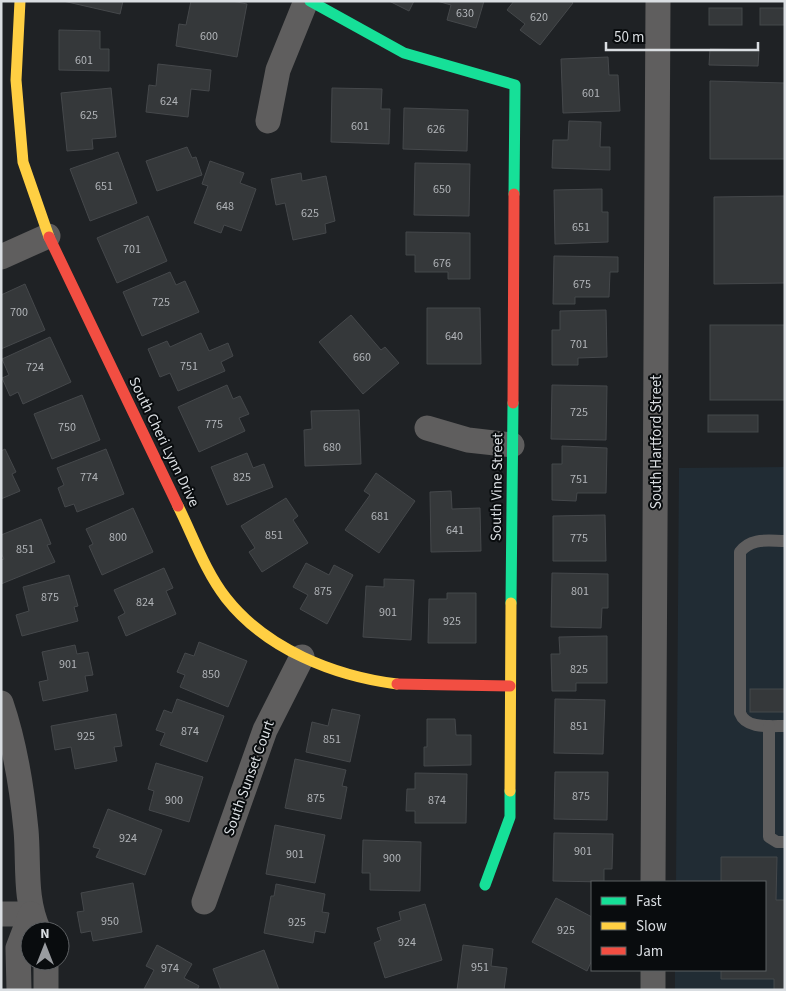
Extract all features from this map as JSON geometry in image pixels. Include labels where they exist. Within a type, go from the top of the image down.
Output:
[{"type":"street","name":"South Cheri Lynn Drive","points":[[20,1],[16,80],[23,162],[48,236],[199,549],[226,598],[263,634],[302,657],[363,678],[422,685],[510,686]]},
{"type":"street","points":[[268,121],[278,70],[308,1]]},
{"type":"street","name":"South Vine Street","points":[[308,1],[404,53],[514,85],[510,817],[485,885]]},
{"type":"street","name":"South Hartford Street","points":[[654,881],[658,1]]},
{"type":"street","points":[[1,257],[48,236]]},
{"type":"street","points":[[426,428],[468,440],[512,445]]},
{"type":"street","name":"South Sunset Court","points":[[204,902],[265,730],[302,657]]},
{"type":"street","points":[[1,703],[9,725],[26,829],[35,921]]},
{"type":"street","points":[[1,914],[27,921]]},
{"type":"street","points":[[19,990],[18,948],[20,945]]},
{"type":"street","points":[[46,971],[46,990]]},
{"type":"street","points":[[653,971],[653,990]]},
{"type":"lane","points":[[785,541],[755,541],[744,546],[740,552],[740,712],[743,720],[749,723],[785,726]]},
{"type":"lane","points":[[769,726],[769,837],[777,842],[785,842]]},
{"type":"shaded area","points":[[785,467],[785,990],[675,990],[675,971],[766,971],[766,881],[676,881],[679,468]]},
{"type":"building","points":[[63,1],[123,1],[120,14]]},
{"type":"building","points":[[191,1],[232,1],[247,4],[237,57],[176,46],[179,24],[186,25]]},
{"type":"building","points":[[389,1],[414,1],[409,11]]},
{"type":"building","points":[[437,1],[484,1],[476,28],[447,20],[451,5]]},
{"type":"building","points":[[514,1],[571,1],[573,3],[540,45],[520,30],[525,24],[507,10]]},
{"type":"building","points":[[709,8],[742,8],[742,25],[709,25]]},
{"type":"building","points":[[760,8],[785,8],[785,25],[760,25]]},
{"type":"building","points":[[59,30],[100,31],[100,49],[109,49],[109,71],[59,70]]},
{"type":"building","points":[[710,49],[759,50],[758,66],[709,65]]},
{"type":"building","points":[[608,57],[609,75],[618,75],[620,111],[563,113],[561,59]]},
{"type":"building","points":[[158,64],[211,70],[209,91],[191,89],[188,117],[146,112],[149,85],[156,86]]},
{"type":"building","points":[[710,81],[785,83],[785,159],[710,159]]},
{"type":"building","points":[[111,88],[116,137],[92,139],[93,149],[67,151],[61,93]]},
{"type":"building","points":[[332,88],[382,89],[381,109],[390,109],[389,144],[331,142]]},
{"type":"building","points":[[404,108],[468,110],[467,151],[403,149]]},
{"type":"building","points":[[569,121],[601,122],[600,147],[610,147],[610,170],[552,168],[553,140],[568,140]]},
{"type":"building","points":[[187,147],[192,158],[196,157],[202,175],[157,191],[146,161]]},
{"type":"building","points":[[118,152],[137,203],[90,221],[70,169]]},
{"type":"building","points":[[210,161],[244,173],[240,183],[256,189],[241,231],[224,225],[221,233],[194,223],[208,186],[202,184]]},
{"type":"building","points":[[415,163],[470,164],[469,216],[414,215]]},
{"type":"building","points":[[301,173],[302,181],[326,176],[335,221],[325,224],[326,233],[293,240],[285,203],[276,205],[271,179]]},
{"type":"building","points":[[602,189],[602,212],[608,212],[608,242],[555,244],[554,190]]},
{"type":"building","points":[[785,196],[785,283],[714,284],[714,197]]},
{"type":"building","points":[[148,216],[167,261],[117,283],[97,238]]},
{"type":"building","points":[[406,232],[470,233],[470,279],[448,279],[448,272],[415,272],[415,255],[406,255]]},
{"type":"building","points":[[554,256],[618,257],[618,272],[610,272],[609,297],[575,297],[575,304],[553,304]]},
{"type":"building","points":[[170,272],[176,285],[185,281],[199,312],[142,336],[123,292]]},
{"type":"building","points":[[25,284],[45,330],[1,349],[1,295]]},
{"type":"building","points":[[427,308],[480,308],[481,364],[427,364]]},
{"type":"building","points":[[606,310],[607,357],[578,358],[578,365],[552,365],[552,330],[560,330],[560,311]]},
{"type":"building","points":[[351,315],[381,350],[385,347],[399,363],[363,394],[319,342]]},
{"type":"building","points":[[710,325],[785,325],[785,400],[710,400]]},
{"type":"building","points":[[201,333],[209,351],[228,343],[233,356],[221,362],[225,371],[178,391],[170,373],[160,377],[148,349],[167,341],[170,347]]},
{"type":"building","points":[[50,337],[71,382],[23,404],[18,392],[10,396],[2,378],[9,375],[2,359]]},
{"type":"building","points":[[227,385],[233,399],[240,396],[249,414],[239,418],[245,431],[199,452],[178,407]]},
{"type":"building","points":[[552,385],[607,386],[606,440],[551,439]]},
{"type":"building","points":[[82,395],[100,440],[52,459],[34,414]]},
{"type":"building","points":[[359,410],[361,464],[305,466],[304,430],[312,429],[311,411]]},
{"type":"building","points":[[708,415],[758,415],[758,432],[708,432]]},
{"type":"building","points":[[562,446],[607,448],[606,493],[577,493],[576,501],[552,500],[552,464],[562,464]]},
{"type":"building","points":[[5,449],[16,472],[12,474],[20,491],[1,499],[1,451]]},
{"type":"building","points":[[106,449],[124,494],[77,512],[74,504],[65,507],[58,488],[64,485],[57,468]]},
{"type":"building","points":[[247,453],[253,468],[264,464],[273,487],[227,505],[211,467]]},
{"type":"building","points":[[376,473],[415,501],[379,553],[345,530],[370,495],[364,491]]},
{"type":"building","points":[[451,491],[452,509],[480,508],[481,551],[431,552],[430,492]]},
{"type":"building","points":[[286,498],[298,516],[293,520],[308,543],[262,572],[249,552],[255,548],[241,526]]},
{"type":"building","points":[[133,508],[153,552],[102,575],[89,546],[93,544],[86,529]]},
{"type":"building","points":[[605,515],[606,561],[553,561],[553,516]]},
{"type":"building","points":[[41,519],[51,544],[47,545],[55,562],[1,584],[1,560],[4,559],[1,553],[1,535]]},
{"type":"building","points":[[306,563],[329,575],[334,565],[353,575],[327,624],[300,609],[308,595],[293,587]]},
{"type":"building","points":[[164,568],[173,588],[166,591],[176,614],[126,636],[118,617],[125,613],[114,590]]},
{"type":"building","points":[[552,573],[608,574],[608,608],[602,608],[601,628],[551,627]]},
{"type":"building","points":[[69,575],[78,606],[74,607],[78,621],[22,636],[16,615],[29,611],[23,587]]},
{"type":"building","points":[[384,579],[414,580],[411,640],[363,637],[366,586],[384,587]]},
{"type":"building","points":[[447,593],[476,593],[476,643],[428,643],[429,599],[447,599]]},
{"type":"building","points":[[607,636],[607,683],[576,683],[576,691],[552,691],[551,654],[560,654],[559,637]]},
{"type":"building","points":[[199,642],[247,661],[228,707],[180,687],[185,675],[177,672],[185,653],[194,656]]},
{"type":"building","points":[[75,645],[77,654],[88,652],[93,675],[85,676],[88,691],[43,701],[39,682],[48,680],[42,652]]},
{"type":"building","points":[[750,689],[785,689],[785,712],[750,712]]},
{"type":"building","points":[[177,699],[224,716],[207,762],[160,745],[165,733],[156,730],[164,710],[172,713]]},
{"type":"building","points":[[555,699],[605,700],[603,754],[554,753]]},
{"type":"building","points":[[332,709],[360,715],[350,762],[306,752],[312,722],[328,726]]},
{"type":"building","points":[[116,714],[122,746],[114,747],[117,761],[75,769],[71,747],[55,750],[51,726]]},
{"type":"building","points":[[427,719],[455,719],[456,735],[471,735],[471,765],[424,766],[424,747],[427,747]]},
{"type":"building","points":[[295,759],[346,770],[342,786],[347,787],[341,819],[285,808]]},
{"type":"building","points":[[156,763],[203,777],[189,822],[149,810],[154,791],[148,789]]},
{"type":"building","points":[[555,772],[608,772],[607,820],[554,819]]},
{"type":"building","points":[[415,773],[467,774],[466,823],[415,823],[415,811],[406,811],[407,789],[415,789]]},
{"type":"building","points":[[108,809],[162,830],[145,875],[96,857],[100,849],[93,847]]},
{"type":"building","points":[[275,825],[325,835],[315,883],[266,874]]},
{"type":"building","points":[[554,833],[613,834],[612,869],[604,869],[604,881],[553,881]]},
{"type":"building","points":[[363,840],[421,842],[420,891],[370,890],[370,873],[362,873]]},
{"type":"building","points":[[721,857],[777,857],[776,900],[785,900],[785,990],[774,990],[774,979],[721,979],[721,971],[766,971],[766,881],[721,881]]},
{"type":"building","points":[[133,883],[142,932],[93,941],[91,931],[81,933],[77,912],[84,911],[81,893]]},
{"type":"building","points":[[276,884],[325,894],[322,912],[329,913],[325,933],[315,931],[313,943],[264,933],[271,896],[274,896]]},
{"type":"building","points":[[556,898],[591,916],[591,962],[587,971],[532,942]]},
{"type":"building","points":[[425,904],[442,960],[385,978],[374,943],[381,940],[377,928],[401,920],[399,912]]},
{"type":"building","points":[[157,945],[192,964],[184,978],[199,986],[197,990],[144,989],[154,970],[146,966]]},
{"type":"building","points":[[463,945],[493,949],[491,966],[507,968],[504,990],[457,990]]},
{"type":"building","points":[[264,950],[279,990],[221,990],[213,969]]},
{"type":"traffic: fast","points":[[310,1],[404,53],[515,85],[514,194]]},
{"type":"traffic: fast","points":[[511,603],[513,403]]},
{"type":"traffic: fast","points":[[485,885],[510,817],[510,791]]},
{"type":"traffic: slow","points":[[20,1],[16,80],[23,162],[49,237]]},
{"type":"traffic: slow","points":[[178,506],[219,588],[242,616],[261,632],[281,646],[326,667],[373,680],[397,684]]},
{"type":"traffic: slow","points":[[510,791],[511,603]]},
{"type":"traffic: jam","points":[[513,403],[514,194]]},
{"type":"traffic: jam","points":[[49,237],[178,506]]},
{"type":"traffic: jam","points":[[397,684],[510,686]]}]
